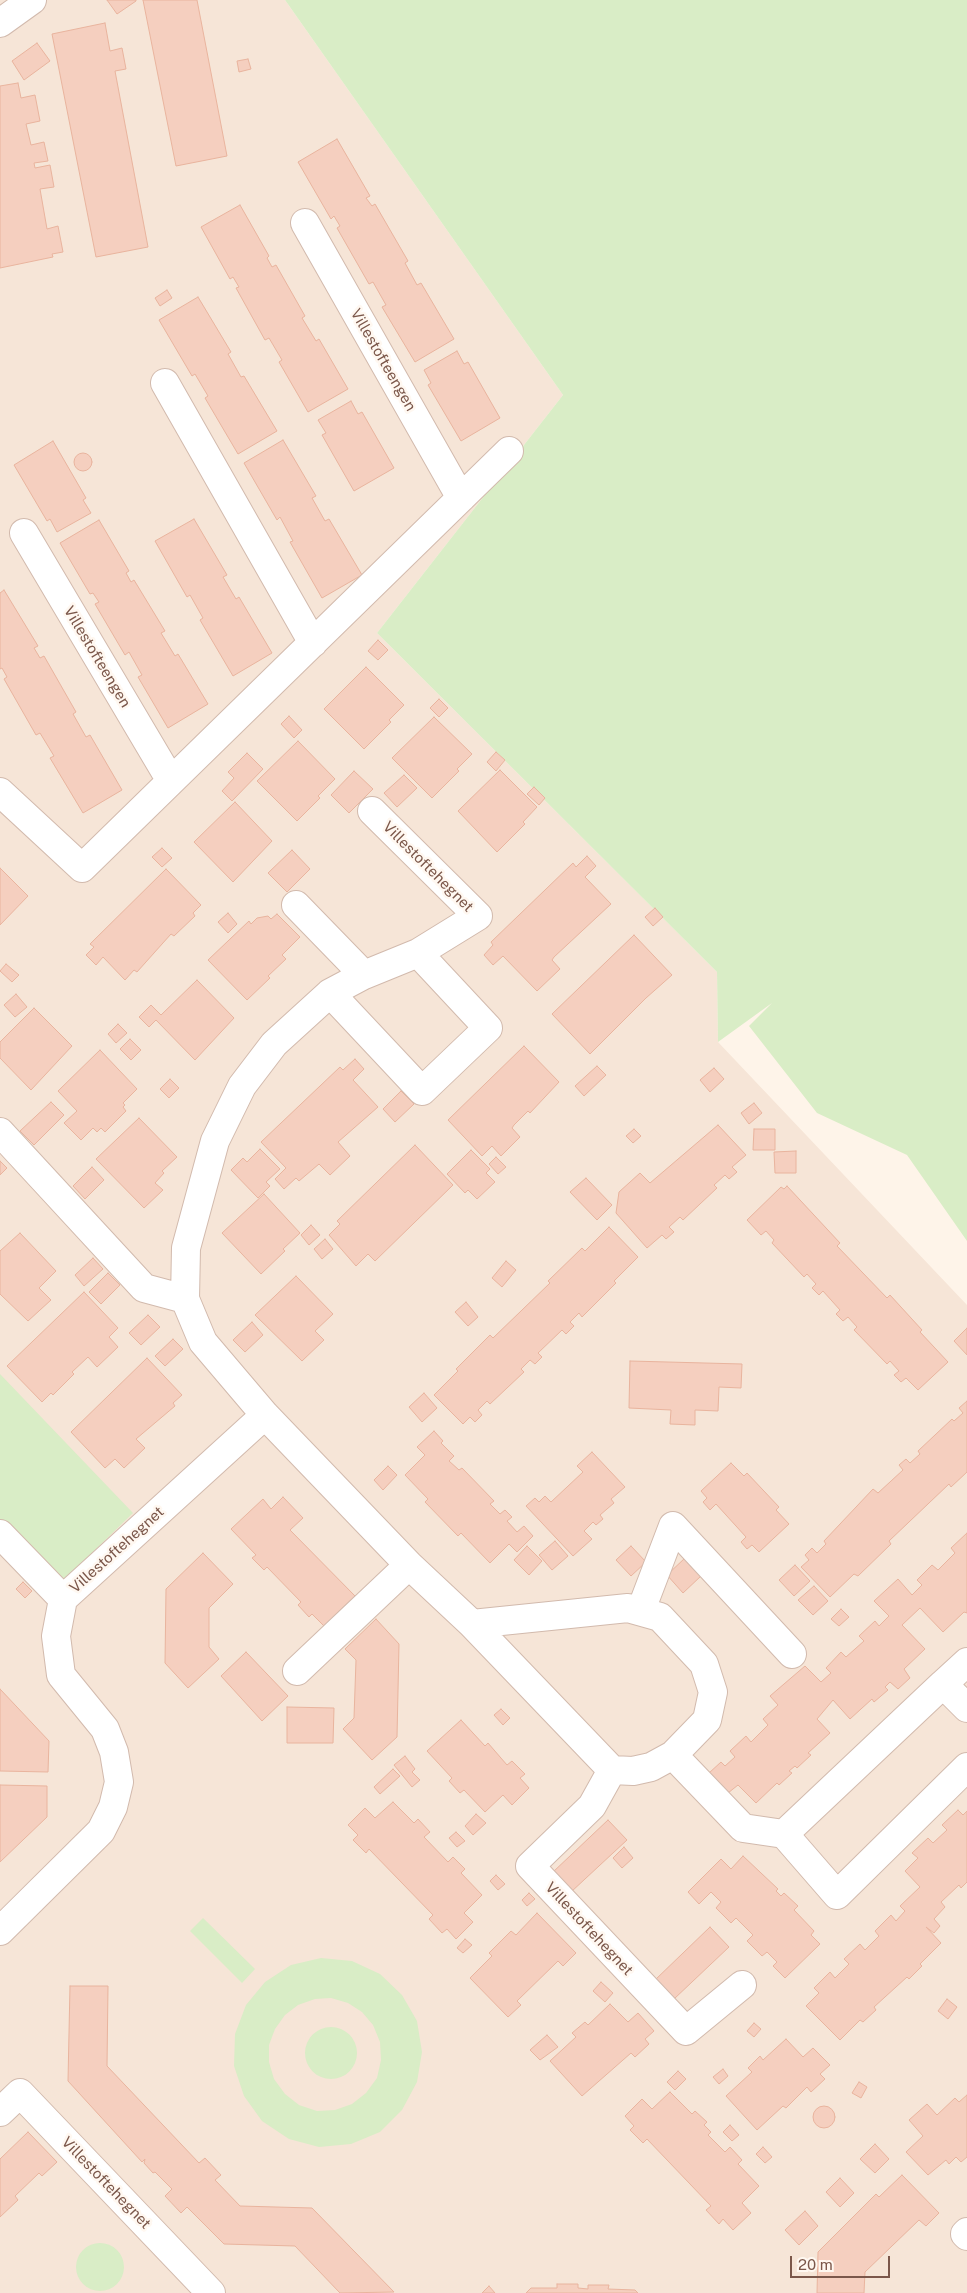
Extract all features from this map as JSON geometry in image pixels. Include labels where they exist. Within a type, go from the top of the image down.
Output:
[{"type":"street","points":[[0,23],[32,0]]},
{"type":"street","name":"Villestofteengen","points":[[305,223],[461,498]]},
{"type":"street","points":[[165,384],[313,643]]},
{"type":"street","points":[[0,792],[82,868],[509,451]]},
{"type":"street","name":"Villestofteengen","points":[[24,534],[171,781]]},
{"type":"street","name":"Villestoftehegnet","points":[[372,811],[478,916],[418,953],[364,975],[330,993],[274,1044],[242,1086],[215,1141],[186,1248],[185,1299],[203,1342],[265,1415],[409,1564],[472,1624],[612,1770],[592,1806],[530,1866],[686,2031],[742,1985]]},
{"type":"street","points":[[296,905],[364,975]]},
{"type":"street","points":[[330,993],[422,1091],[488,1028],[418,953]]},
{"type":"street","points":[[0,1132],[144,1288],[185,1299]]},
{"type":"street","name":"Villestoftehegnet","points":[[0,1931],[101,1831],[113,1807],[119,1782],[114,1752],[105,1729],[61,1675],[56,1636],[64,1599],[265,1415]]},
{"type":"street","points":[[641,1610],[674,1526],[792,1654]]},
{"type":"street","points":[[0,1534],[64,1599]]},
{"type":"street","points":[[297,1671],[409,1564]]},
{"type":"street","points":[[472,1624],[628,1608],[641,1610],[660,1617],[704,1664],[713,1692],[707,1720],[673,1755],[651,1768],[633,1771],[612,1770]]},
{"type":"street","points":[[784,1834],[967,1662]]},
{"type":"street","points":[[943,1684],[967,1708]]},
{"type":"street","points":[[673,1755],[743,1828],[784,1834],[837,1896],[967,1767]]},
{"type":"street","name":"Villestoftehegnet","points":[[0,2112],[20,2093],[211,2293]]},
{"type":"street","points":[[967,2232],[965,2234],[967,2236]]},
{"type":"shaded area","points":[[0,0],[285,0],[563,395],[377,633],[717,972],[718,1042],[967,1305],[967,2293],[0,2293]]},
{"type":"green space","points":[[285,0],[967,0],[967,1241],[907,1155],[817,1113],[749,1026],[772,1003],[718,1042],[717,972],[377,633],[563,395]]},
{"type":"green space","points":[[0,1374],[133,1513],[62,1582],[0,1519]]},
{"type":"green space","points":[[203,1918],[255,1969],[242,1983],[190,1931]]},
{"type":"green space","points":[[321,1958],[352,1961],[380,1974],[402,1995],[417,2021],[422,2052],[417,2082],[402,2110],[380,2132],[351,2144],[319,2147],[289,2139],[262,2121],[244,2096],[234,2066],[235,2034],[246,2005],[265,1982],[291,1965]],"holes":[[[331,1998],[348,2003],[362,2012],[373,2025],[380,2042],[381,2060],[377,2078],[366,2093],[352,2104],[335,2110],[317,2111],[299,2105],[285,2094],[274,2079],[269,2062],[269,2045],[275,2029],[285,2015],[298,2005],[315,1999]]]},
{"type":"green space","points":[[326,2027],[336,2027],[345,2031],[353,2039],[357,2053],[353,2067],[345,2075],[336,2079],[326,2079],[317,2075],[309,2067],[305,2058],[305,2048],[309,2039],[317,2031]]},
{"type":"green space","points":[[95,2243],[105,2243],[117,2250],[124,2262],[124,2272],[117,2284],[105,2291],[95,2291],[87,2287],[80,2280],[76,2272],[76,2262],[80,2254],[87,2247]]},
{"type":"building","points":[[107,0],[136,0],[136,1],[117,14]]},
{"type":"building","points":[[143,0],[197,0],[227,156],[176,166]]},
{"type":"building","points":[[105,23],[110,51],[122,48],[126,69],[115,71],[148,247],[96,257],[52,34]]},
{"type":"building","points":[[37,43],[50,61],[24,80],[12,61]]},
{"type":"building","points":[[248,59],[251,69],[239,72],[237,61]]},
{"type":"building","points":[[18,83],[21,98],[35,95],[40,121],[26,124],[31,145],[44,142],[48,161],[34,163],[35,168],[50,165],[54,187],[40,189],[47,229],[58,226],[63,252],[52,254],[53,257],[0,268],[0,86]]},
{"type":"building","points":[[337,139],[370,196],[366,198],[372,206],[375,204],[408,261],[405,263],[417,285],[421,283],[454,339],[415,362],[382,307],[386,305],[373,282],[369,284],[337,228],[340,226],[334,216],[331,219],[298,162]]},
{"type":"building","points":[[240,205],[269,256],[267,258],[272,267],[276,265],[305,316],[302,318],[316,341],[319,339],[348,389],[308,412],[279,362],[282,360],[269,338],[265,340],[236,288],[239,287],[233,277],[230,279],[201,227]]},
{"type":"building","points":[[167,290],[172,298],[160,306],[155,298]]},
{"type":"building","points":[[198,297],[231,352],[228,354],[241,377],[244,376],[277,431],[238,454],[205,398],[208,396],[195,374],[192,376],[159,320]]},
{"type":"building","points":[[457,351],[464,364],[468,362],[500,418],[461,441],[428,385],[431,383],[424,370]]},
{"type":"building","points":[[351,401],[358,414],[362,412],[394,468],[354,491],[322,435],[326,433],[318,420]]},
{"type":"building","points":[[283,440],[316,496],[312,498],[325,521],[329,519],[362,575],[322,598],[290,542],[293,541],[280,517],[277,520],[244,463]]},
{"type":"building","points":[[53,441],[86,498],[83,500],[91,513],[57,532],[50,519],[47,521],[14,465]]},
{"type":"building","points":[[83,453],[89,456],[92,462],[89,468],[83,471],[77,468],[74,462],[77,456]]},
{"type":"building","points":[[194,519],[227,575],[223,577],[236,599],[239,597],[272,653],[233,676],[200,620],[203,618],[190,595],[187,597],[155,541]]},
{"type":"building","points":[[99,520],[129,571],[126,573],[131,582],[134,580],[165,631],[161,633],[175,656],[178,654],[208,704],[168,728],[138,677],[142,675],[129,652],[125,655],[95,604],[99,602],[93,593],[90,594],[60,543]]},
{"type":"building","points":[[4,590],[38,646],[34,648],[40,658],[44,656],[76,712],[73,714],[86,737],[90,735],[122,790],[83,813],[50,758],[54,756],[40,733],[36,735],[4,679],[7,677],[2,668],[0,669],[0,593]]},
{"type":"building","points":[[378,640],[388,650],[378,660],[368,651]]},
{"type":"building","points":[[366,667],[404,705],[389,720],[391,722],[364,749],[324,709]]},
{"type":"building","points":[[439,699],[448,708],[439,717],[430,708]]},
{"type":"building","points":[[289,716],[302,730],[294,738],[281,724]]},
{"type":"building","points":[[434,717],[472,754],[457,769],[459,771],[432,798],[392,758]]},
{"type":"building","points":[[298,741],[335,779],[318,796],[320,798],[297,821],[257,781]]},
{"type":"building","points":[[496,752],[505,760],[496,771],[487,762]]},
{"type":"building","points":[[247,753],[263,769],[232,801],[222,791],[234,778],[228,772]]},
{"type":"building","points":[[500,770],[537,807],[523,822],[525,824],[497,852],[458,811]]},
{"type":"building","points":[[354,771],[373,789],[349,813],[331,795]]},
{"type":"building","points":[[404,775],[417,788],[397,807],[384,793]]},
{"type":"building","points":[[534,787],[545,798],[539,805],[527,794]]},
{"type":"building","points":[[235,802],[272,841],[233,882],[194,842]]},
{"type":"building","points":[[162,848],[172,858],[162,867],[152,857]]},
{"type":"building","points":[[292,850],[310,869],[287,892],[268,873]]},
{"type":"building","points":[[587,856],[596,866],[585,877],[611,904],[554,957],[552,960],[560,969],[537,991],[503,956],[493,965],[484,955],[493,945],[491,942],[573,863],[576,867]]},
{"type":"building","points":[[0,868],[28,896],[0,925]]},
{"type":"building","points":[[166,869],[201,905],[193,913],[195,916],[174,936],[171,934],[137,972],[134,970],[125,980],[103,957],[96,965],[86,955],[94,947],[90,944]]},
{"type":"building","points":[[655,908],[663,917],[653,926],[645,917]]},
{"type":"building","points":[[228,913],[237,924],[228,933],[218,922]]},
{"type":"building","points":[[277,914],[300,937],[282,955],[286,959],[268,976],[270,978],[247,1000],[208,960],[249,921],[251,924],[257,918],[268,916],[271,919]]},
{"type":"building","points":[[634,935],[672,975],[590,1054],[552,1014]]},
{"type":"building","points":[[6,964],[19,975],[12,982],[0,971]]},
{"type":"building","points":[[197,980],[234,1018],[195,1060],[156,1020],[149,1027],[139,1017],[151,1005],[161,1015]]},
{"type":"building","points":[[16,994],[27,1007],[15,1017],[4,1005]]},
{"type":"building","points":[[34,1008],[72,1046],[31,1090],[0,1058],[0,1042]]},
{"type":"building","points":[[118,1024],[127,1033],[116,1043],[108,1034]]},
{"type":"building","points":[[130,1039],[141,1050],[131,1060],[120,1049]]},
{"type":"building","points":[[524,1046],[559,1082],[530,1113],[528,1111],[514,1125],[512,1128],[520,1137],[501,1156],[492,1146],[482,1156],[448,1120]]},
{"type":"building","points":[[100,1050],[137,1089],[123,1103],[126,1111],[105,1132],[101,1128],[97,1132],[93,1128],[81,1140],[64,1123],[77,1111],[58,1091]]},
{"type":"building","points":[[355,1059],[364,1069],[353,1080],[378,1107],[338,1142],[350,1156],[330,1175],[319,1164],[299,1181],[296,1178],[284,1189],[275,1179],[286,1168],[261,1142],[340,1067],[343,1070]]},
{"type":"building","points":[[597,1066],[606,1075],[584,1096],[575,1086]]},
{"type":"building","points":[[714,1068],[724,1079],[710,1092],[700,1080]]},
{"type":"building","points":[[170,1079],[179,1088],[169,1098],[160,1089]]},
{"type":"building","points":[[401,1091],[414,1104],[395,1122],[383,1109]]},
{"type":"building","points":[[51,1102],[64,1115],[34,1145],[20,1131]]},
{"type":"building","points":[[754,1103],[762,1113],[749,1124],[741,1113]]},
{"type":"building","points":[[139,1118],[177,1157],[162,1171],[164,1173],[155,1183],[163,1190],[144,1208],[96,1159]]},
{"type":"building","points":[[718,1125],[746,1155],[732,1167],[737,1172],[729,1179],[725,1175],[714,1185],[717,1188],[683,1220],[680,1217],[669,1227],[674,1232],[666,1239],[662,1235],[647,1248],[616,1213],[619,1192],[640,1173],[650,1183]]},
{"type":"building","points":[[634,1129],[641,1136],[633,1143],[626,1136]]},
{"type":"building","points":[[754,1129],[775,1129],[775,1150],[753,1150]]},
{"type":"building","points":[[415,1145],[453,1185],[375,1261],[368,1254],[356,1266],[329,1235],[340,1224],[337,1221]]},
{"type":"building","points":[[260,1149],[280,1169],[266,1182],[270,1186],[258,1198],[231,1170],[243,1158],[247,1162]]},
{"type":"building","points":[[471,1150],[490,1169],[486,1173],[495,1182],[477,1199],[468,1190],[465,1193],[447,1174]]},
{"type":"building","points":[[796,1151],[796,1173],[775,1173],[774,1152]]},
{"type":"building","points":[[496,1157],[506,1167],[498,1174],[489,1164]]},
{"type":"building","points":[[0,1161],[7,1168],[0,1175]]},
{"type":"building","points":[[92,1167],[104,1180],[85,1199],[73,1186]]},
{"type":"building","points":[[586,1178],[612,1205],[597,1220],[570,1192]]},
{"type":"building","points":[[787,1186],[840,1243],[837,1246],[887,1298],[890,1295],[922,1330],[920,1332],[948,1362],[918,1390],[906,1378],[901,1382],[894,1375],[899,1371],[890,1361],[887,1364],[854,1330],[857,1327],[848,1317],[843,1321],[836,1314],[840,1310],[823,1291],[819,1295],[812,1288],[816,1284],[807,1274],[804,1277],[772,1243],[774,1240],[766,1231],[761,1235],[747,1220],[781,1187],[784,1189]]},
{"type":"building","points":[[264,1194],[300,1233],[283,1249],[285,1251],[261,1274],[222,1233]]},
{"type":"building","points":[[311,1225],[320,1235],[309,1245],[301,1235]]},
{"type":"building","points":[[609,1227],[638,1257],[614,1281],[616,1283],[582,1317],[579,1313],[570,1322],[574,1326],[566,1334],[562,1330],[538,1353],[542,1357],[535,1364],[530,1360],[521,1369],[524,1372],[490,1404],[487,1401],[478,1410],[482,1415],[475,1422],[470,1417],[463,1424],[434,1395],[458,1371],[456,1369],[490,1335],[493,1338],[550,1283],[548,1281],[582,1248],[585,1251]]},
{"type":"building","points":[[20,1233],[56,1271],[39,1288],[51,1300],[28,1321],[0,1294],[0,1251]]},
{"type":"building","points":[[325,1239],[333,1249],[322,1259],[314,1249]]},
{"type":"building","points":[[93,1258],[103,1269],[84,1286],[75,1275]]},
{"type":"building","points":[[506,1261],[516,1270],[502,1287],[492,1278]]},
{"type":"building","points":[[108,1273],[120,1285],[101,1304],[89,1292]]},
{"type":"building","points":[[296,1276],[333,1314],[315,1331],[324,1340],[302,1361],[255,1315]]},
{"type":"building","points":[[84,1292],[118,1328],[109,1337],[118,1347],[97,1367],[88,1357],[72,1372],[74,1374],[53,1395],[51,1393],[42,1402],[7,1366]]},
{"type":"building","points":[[466,1302],[478,1317],[468,1326],[455,1312]]},
{"type":"building","points":[[148,1315],[160,1327],[141,1345],[129,1333]]},
{"type":"building","points":[[252,1322],[263,1335],[245,1352],[233,1340]]},
{"type":"building","points":[[967,1328],[967,1355],[954,1341]]},
{"type":"building","points":[[173,1339],[183,1349],[165,1366],[155,1356]]},
{"type":"building","points":[[147,1358],[182,1395],[173,1403],[175,1406],[136,1439],[145,1448],[124,1468],[115,1459],[105,1468],[71,1432]]},
{"type":"building","points":[[630,1361],[742,1364],[741,1388],[719,1387],[718,1411],[695,1410],[695,1425],[670,1424],[671,1410],[629,1408]]},
{"type":"building","points":[[424,1393],[437,1408],[422,1422],[409,1407]]},
{"type":"building","points":[[967,1401],[967,1472],[951,1487],[949,1484],[889,1541],[891,1544],[858,1576],[854,1574],[830,1597],[801,1567],[809,1560],[805,1555],[812,1548],[817,1553],[826,1544],[824,1541],[873,1489],[878,1493],[903,1470],[899,1465],[906,1459],[910,1463],[920,1454],[918,1451],[952,1419],[954,1421],[963,1413],[959,1408]]},
{"type":"building","points":[[434,1431],[443,1441],[441,1443],[454,1456],[449,1461],[459,1470],[462,1468],[494,1501],[490,1504],[500,1514],[505,1510],[512,1517],[507,1521],[517,1532],[524,1526],[533,1536],[517,1552],[509,1544],[490,1563],[461,1533],[458,1536],[425,1502],[428,1499],[405,1475],[425,1455],[417,1447]]},
{"type":"building","points":[[592,1452],[625,1487],[611,1499],[614,1503],[600,1515],[603,1519],[596,1525],[593,1522],[584,1531],[592,1539],[573,1556],[526,1506],[535,1498],[539,1502],[545,1496],[551,1502],[583,1472],[577,1466]]},
{"type":"building","points":[[731,1463],[744,1476],[747,1473],[779,1507],[776,1510],[789,1524],[759,1552],[752,1545],[747,1549],[741,1542],[746,1537],[716,1504],[710,1510],[703,1502],[707,1498],[701,1491]]},
{"type":"building","points":[[388,1466],[397,1475],[383,1490],[374,1480]]},
{"type":"building","points":[[283,1497],[303,1518],[290,1530],[355,1596],[324,1626],[312,1614],[309,1617],[298,1605],[301,1602],[267,1567],[264,1570],[252,1558],[256,1555],[231,1529],[263,1499],[271,1509]]},
{"type":"building","points":[[967,1533],[967,1613],[964,1612],[943,1632],[920,1608],[902,1625],[925,1649],[904,1669],[910,1678],[898,1689],[890,1682],[885,1687],[888,1690],[874,1702],[872,1699],[850,1719],[833,1700],[817,1719],[830,1733],[808,1753],[811,1755],[797,1768],[795,1766],[789,1771],[792,1773],[779,1785],[777,1783],[756,1803],[738,1785],[728,1793],[709,1773],[721,1762],[725,1766],[735,1757],[730,1751],[746,1736],[751,1742],[768,1725],[763,1719],[778,1705],[770,1696],[805,1666],[821,1682],[831,1673],[826,1668],[841,1652],[846,1657],[864,1641],[859,1636],[875,1621],[879,1626],[889,1616],[874,1601],[898,1579],[912,1595],[922,1585],[917,1580],[932,1565],[938,1570],[955,1553],[951,1548]]},
{"type":"building","points":[[555,1541],[568,1556],[552,1570],[539,1555]]},
{"type":"building","points":[[527,1546],[542,1561],[529,1575],[514,1560]]},
{"type":"building","points":[[631,1546],[646,1562],[631,1576],[616,1560]]},
{"type":"building","points":[[203,1553],[233,1584],[209,1608],[209,1647],[219,1659],[188,1688],[165,1663],[166,1589]]},
{"type":"building","points":[[685,1558],[701,1576],[683,1593],[667,1575]]},
{"type":"building","points":[[795,1565],[810,1581],[794,1596],[779,1580]]},
{"type":"building","points":[[23,1582],[32,1591],[25,1598],[16,1589]]},
{"type":"building","points":[[814,1586],[828,1601],[813,1615],[798,1600]]},
{"type":"building","points":[[841,1609],[849,1617],[839,1626],[831,1619]]},
{"type":"building","points":[[376,1619],[399,1644],[397,1737],[372,1760],[343,1729],[354,1718],[356,1660],[345,1649]]},
{"type":"building","points":[[246,1652],[288,1696],[262,1721],[221,1676]]},
{"type":"building","points":[[0,1689],[49,1741],[48,1772],[0,1771]]},
{"type":"building","points":[[287,1707],[334,1708],[333,1743],[287,1743]]},
{"type":"building","points":[[501,1709],[510,1718],[503,1725],[494,1715]]},
{"type":"building","points":[[461,1720],[485,1746],[488,1743],[507,1765],[512,1761],[525,1774],[520,1778],[529,1788],[512,1805],[503,1795],[485,1812],[464,1790],[460,1793],[449,1781],[452,1778],[427,1751]]},
{"type":"building","points":[[405,1756],[415,1769],[412,1772],[420,1780],[412,1787],[394,1765]]},
{"type":"building","points":[[393,1769],[400,1776],[380,1794],[374,1787]]},
{"type":"building","points":[[0,1785],[47,1786],[47,1817],[0,1862]]},
{"type":"building","points":[[393,1802],[414,1823],[418,1819],[430,1832],[424,1837],[448,1862],[453,1857],[465,1869],[461,1873],[482,1895],[464,1913],[473,1922],[456,1939],[447,1929],[442,1933],[429,1919],[433,1915],[369,1849],[366,1853],[353,1840],[358,1835],[348,1825],[365,1808],[375,1818]]},
{"type":"building","points":[[958,1810],[963,1815],[967,1811],[967,1882],[961,1888],[959,1885],[941,1902],[945,1907],[934,1919],[940,1926],[934,1933],[926,1927],[941,1943],[920,1964],[922,1966],[909,1979],[907,1977],[874,2007],[876,2010],[863,2022],[860,2020],[840,2040],[806,2006],[819,1993],[814,1988],[830,1972],[835,1978],[849,1964],[844,1959],[860,1944],[865,1950],[879,1936],[875,1931],[891,1915],[896,1921],[905,1911],[900,1906],[920,1887],[905,1871],[918,1858],[912,1853],[928,1838],[933,1843],[947,1830],[942,1825]]},
{"type":"building","points":[[476,1814],[486,1823],[473,1835],[465,1826]]},
{"type":"building","points":[[608,1820],[627,1840],[571,1892],[553,1872]]},
{"type":"building","points":[[456,1832],[465,1841],[457,1847],[449,1838]]},
{"type":"building","points":[[624,1847],[633,1858],[622,1868],[613,1858]]},
{"type":"building","points":[[743,1856],[778,1889],[776,1891],[781,1896],[784,1893],[798,1906],[794,1910],[814,1931],[811,1935],[820,1944],[785,1978],[773,1966],[777,1962],[767,1952],[762,1956],[747,1941],[753,1935],[736,1918],[731,1923],[716,1908],[721,1902],[711,1892],[699,1904],[688,1892],[721,1859],[731,1869]]},
{"type":"building","points":[[496,1875],[505,1884],[498,1890],[490,1881]]},
{"type":"building","points":[[529,1893],[535,1899],[527,1906],[522,1900]]},
{"type":"building","points":[[537,1913],[576,1953],[563,1966],[558,1961],[517,2001],[521,2005],[508,2017],[470,1978],[492,1956],[489,1953],[511,1931],[516,1935]]},
{"type":"building","points":[[710,1927],[729,1947],[674,1999],[655,1980]]},
{"type":"building","points":[[465,1939],[472,1945],[463,1953],[457,1948]]},
{"type":"building","points":[[601,1982],[613,1993],[605,2002],[593,1991]]},
{"type":"building","points":[[70,1986],[108,1986],[107,2066],[199,2163],[205,2158],[221,2175],[215,2180],[240,2206],[312,2208],[394,2292],[340,2293],[295,2246],[224,2244],[187,2207],[181,2213],[165,2196],[172,2189],[144,2163],[145,2159],[142,2162],[68,2081]]},
{"type":"building","points":[[947,1999],[957,2007],[948,2019],[938,2011]]},
{"type":"building","points":[[610,2004],[628,2022],[638,2013],[654,2031],[645,2039],[649,2044],[635,2057],[631,2053],[582,2096],[550,2061],[576,2037],[572,2033],[585,2022],[588,2025]]},
{"type":"building","points":[[754,2023],[761,2029],[754,2037],[747,2031]]},
{"type":"building","points":[[547,2035],[558,2047],[540,2060],[530,2050]]},
{"type":"building","points":[[786,2039],[803,2057],[813,2048],[830,2065],[820,2074],[825,2079],[811,2092],[807,2087],[786,2108],[783,2106],[757,2130],[726,2096],[752,2072],[748,2068],[760,2056],[763,2060]]},
{"type":"building","points":[[723,2069],[728,2076],[719,2084],[713,2077]]},
{"type":"building","points":[[678,2071],[686,2079],[675,2090],[667,2082]]},
{"type":"building","points":[[859,2082],[867,2087],[861,2098],[852,2093]]},
{"type":"building","points":[[670,2092],[692,2114],[695,2111],[707,2122],[704,2125],[711,2132],[708,2135],[725,2152],[730,2147],[742,2160],[738,2164],[759,2186],[742,2203],[751,2213],[733,2230],[723,2219],[719,2224],[706,2210],[711,2206],[647,2139],[643,2143],[630,2130],[634,2126],[625,2116],[642,2099],[652,2109]]},
{"type":"building","points":[[967,2095],[967,2157],[961,2162],[956,2157],[949,2164],[946,2160],[928,2175],[906,2152],[923,2136],[909,2120],[927,2104],[937,2115],[955,2098],[959,2102]]},
{"type":"building","points":[[824,2106],[832,2109],[835,2117],[832,2125],[824,2128],[816,2125],[813,2117],[816,2109]]},
{"type":"building","points":[[730,2125],[739,2135],[732,2141],[723,2132]]},
{"type":"building","points":[[28,2132],[57,2162],[42,2176],[39,2173],[15,2196],[18,2200],[0,2217],[0,2159]]},
{"type":"building","points":[[875,2144],[889,2159],[875,2173],[860,2159]]},
{"type":"building","points":[[763,2147],[772,2157],[765,2163],[756,2154]]},
{"type":"building","points":[[902,2175],[939,2213],[926,2226],[919,2220],[865,2272],[864,2293],[817,2293],[818,2252],[876,2194],[879,2197]]},
{"type":"building","points":[[840,2178],[854,2193],[840,2207],[826,2192]]},
{"type":"building","points":[[805,2211],[818,2226],[799,2245],[785,2230]]},
{"type":"building","points":[[557,2284],[578,2284],[578,2288],[588,2289],[588,2285],[609,2285],[608,2289],[635,2290],[638,2293],[526,2293],[531,2288],[557,2288]]},
{"type":"building","points":[[489,2286],[495,2293],[482,2293]]}]
